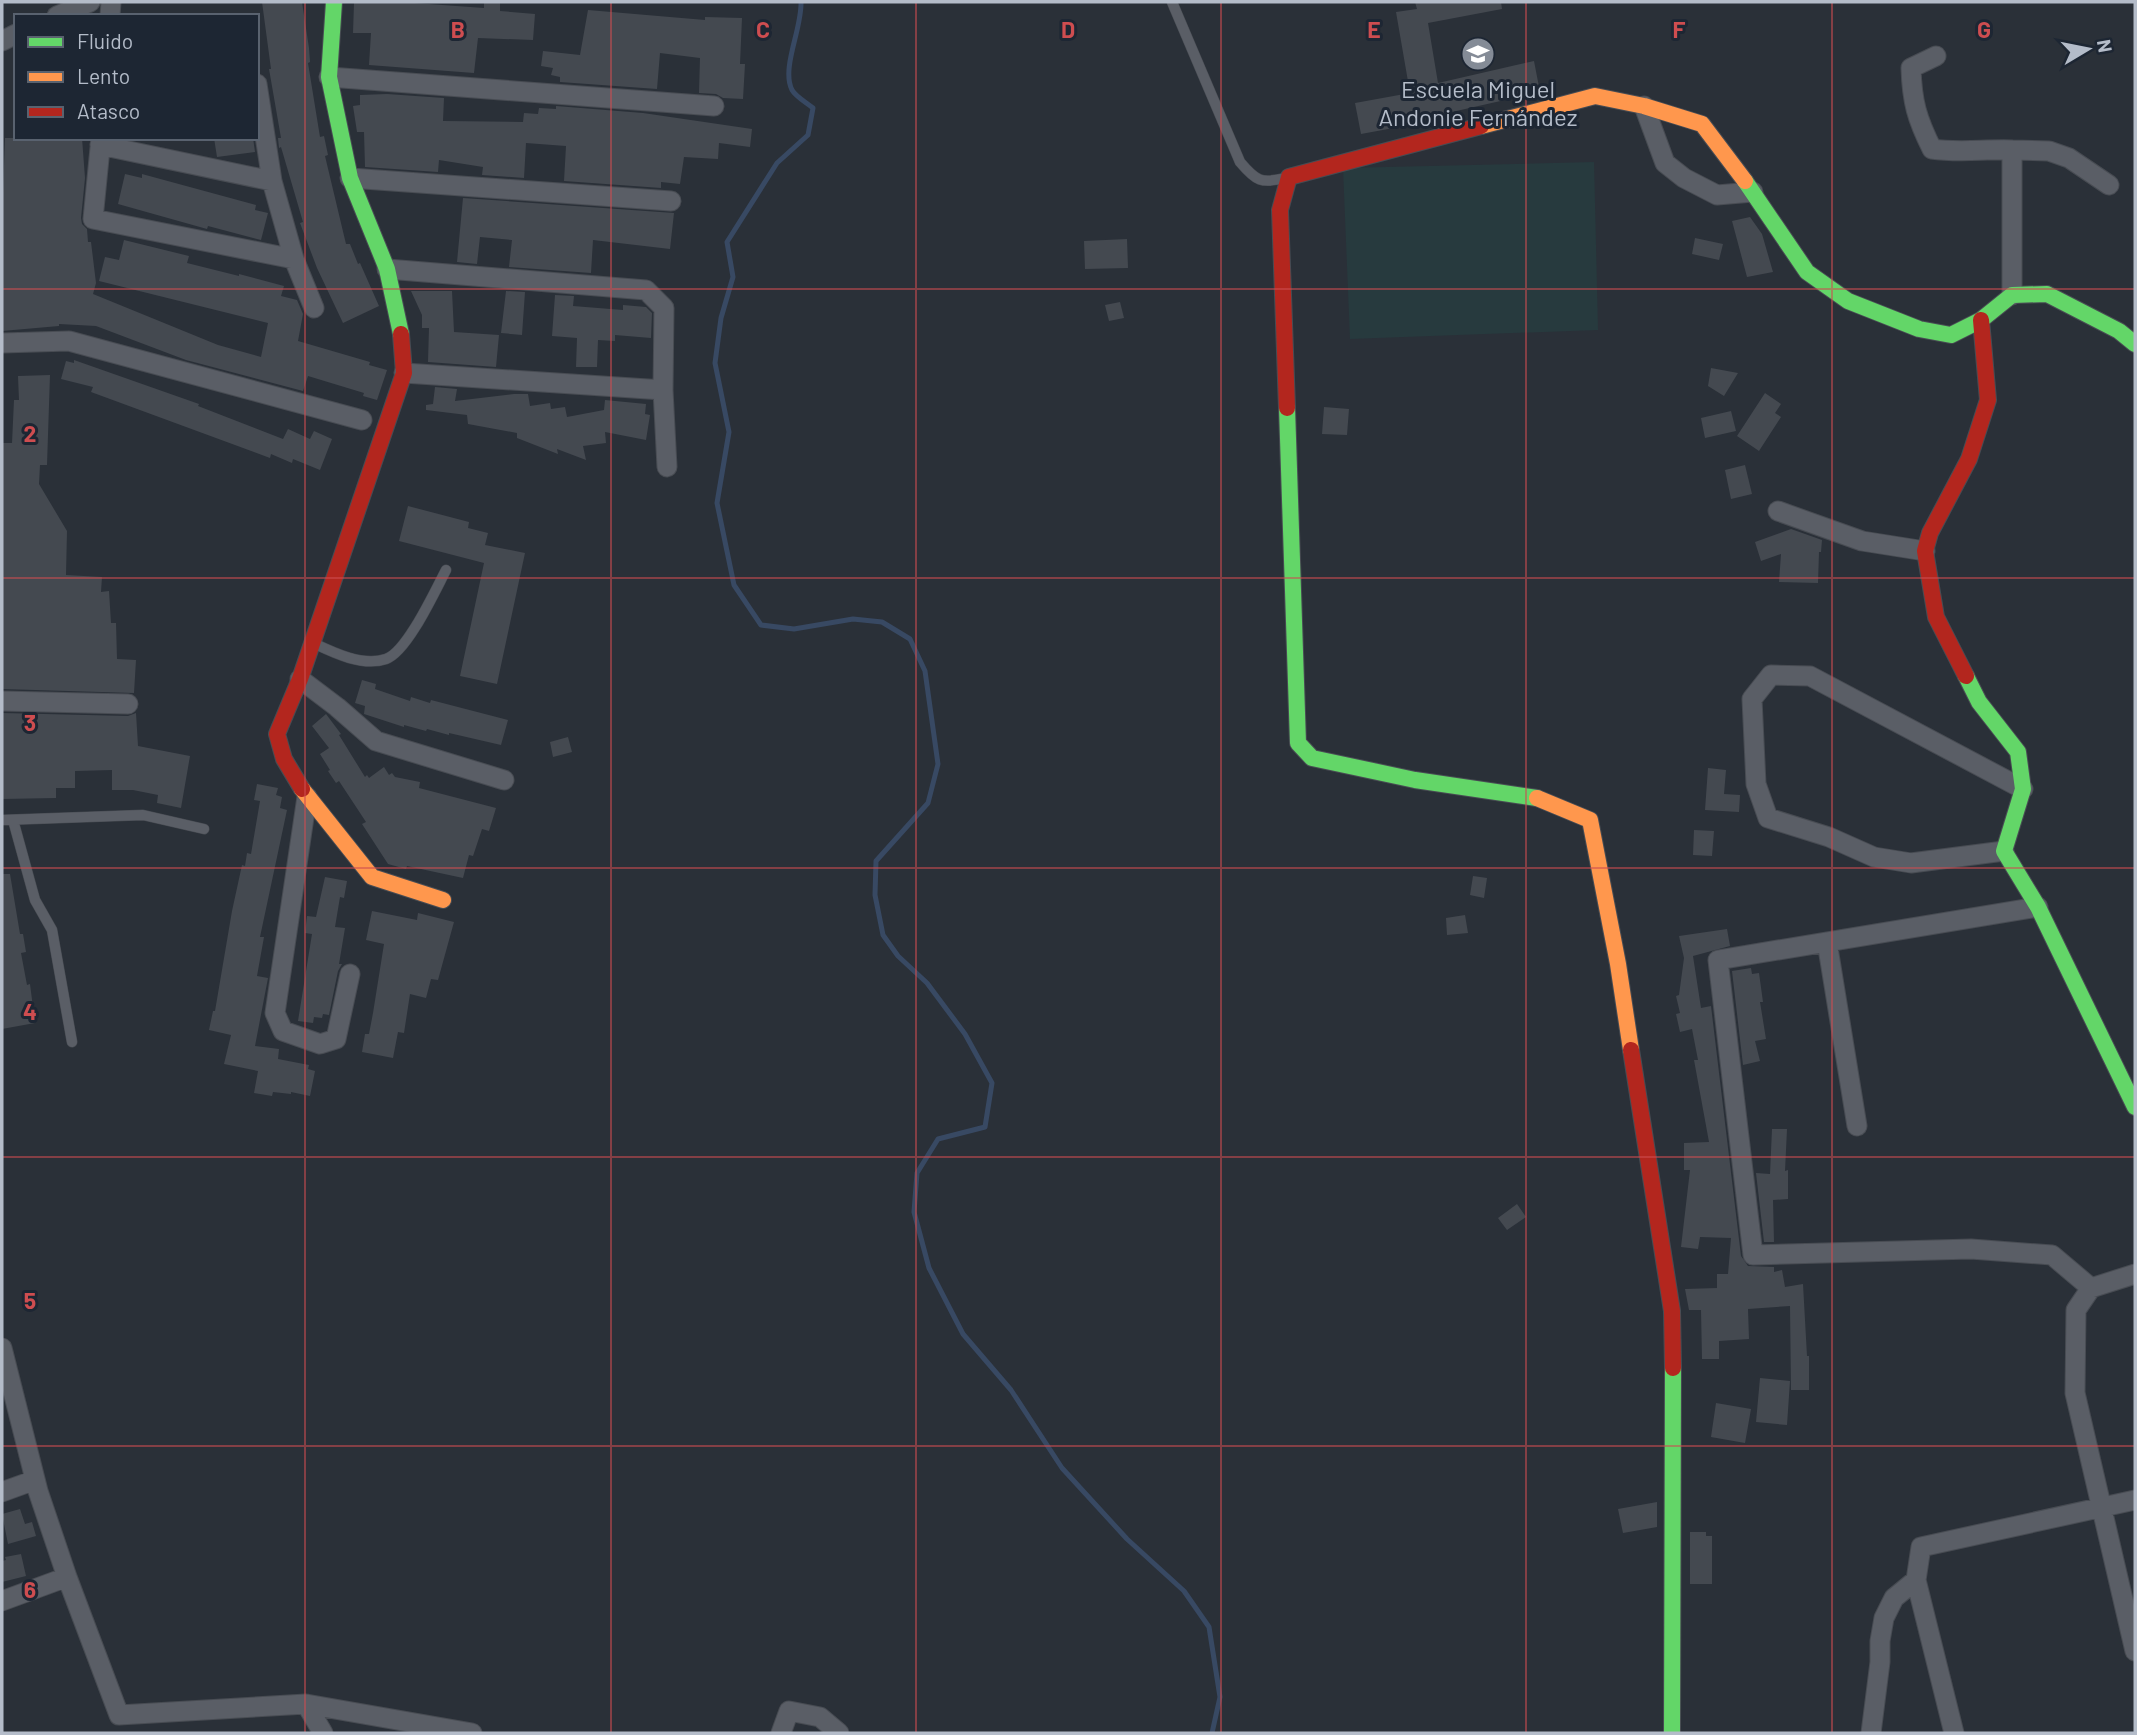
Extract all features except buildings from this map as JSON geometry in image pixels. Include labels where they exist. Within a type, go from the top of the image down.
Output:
[{"type":"street","points":[[62,14],[90,2]]},
{"type":"street","points":[[334,2],[329,77],[350,178],[387,269],[400,324],[404,373],[313,643],[277,734],[284,759],[307,797],[372,877],[443,900]]},
{"type":"street","points":[[1936,56],[1911,68],[1912,96],[1919,124],[1931,149],[1953,152],[1981,149],[2049,151],[2068,159],[2109,185]]},
{"type":"street","points":[[329,77],[714,106]]},
{"type":"street","points":[[1672,1733],[1672,1311],[1618,964],[1590,820],[1536,797],[1415,780],[1312,758],[1298,743],[1280,210],[1289,177],[1595,96],[1644,106],[1702,124],[1753,192],[1807,272],[1848,301],[1919,329],[1951,335],[1981,320],[2012,295],[2047,295],[2119,331],[2135,344]]},
{"type":"street","points":[[259,97],[272,181],[294,258],[314,308]]},
{"type":"street","points":[[1644,106],[1665,163],[1684,178],[1717,195],[1753,192]]},
{"type":"street","points":[[272,181],[100,142],[93,219],[294,258]]},
{"type":"street","points":[[2012,150],[2012,295]]},
{"type":"street","points":[[350,178],[671,201]]},
{"type":"street","points":[[387,269],[646,290],[664,309],[663,390],[667,467]]},
{"type":"street","points":[[1981,320],[1988,400],[1969,459],[1930,533],[1925,551],[1936,617],[1979,702],[2018,752],[2023,789],[2004,851],[2038,906],[2135,1107]]},
{"type":"street","points":[[2,343],[69,341],[362,420]]},
{"type":"street","points":[[404,373],[663,390]]},
{"type":"street","points":[[1778,511],[1862,541],[1925,551]]},
{"type":"street","points":[[2004,851],[1911,863],[1874,857],[1829,837],[1768,818],[1756,784],[1752,699],[1771,676],[1810,676],[2023,789]]},
{"type":"street","points":[[300,679],[376,741],[504,780]]},
{"type":"street","points":[[2,701],[128,704]]},
{"type":"street","points":[[307,797],[275,1013],[283,1031],[320,1044],[336,1039],[350,974]]},
{"type":"street","points":[[2038,906],[1718,960],[1753,1255],[1971,1248],[2052,1255],[2091,1288]]},
{"type":"street","points":[[1827,942],[1857,1126]]},
{"type":"street","points":[[2135,1274],[2091,1288],[2077,1310],[2075,1392],[2135,1651]]},
{"type":"street","points":[[2,1348],[36,1480],[67,1577],[122,1724],[306,1703],[472,1733]]},
{"type":"street","points":[[2,1492],[36,1480]]},
{"type":"street","points":[[1954,1733],[1916,1580],[1921,1548],[2135,1500]]},
{"type":"street","points":[[2,1601],[67,1577]]},
{"type":"street","points":[[1871,1733],[1884,1618],[1894,1598],[1916,1580]]},
{"type":"street","points":[[306,1703],[323,1733]]},
{"type":"street","points":[[781,1733],[789,1711],[820,1717],[839,1733]]},
{"type":"lane","points":[[1172,2],[1240,162],[1250,174],[1267,182],[1289,177]]},
{"type":"lane","points":[[313,643],[367,662],[388,659],[404,644],[446,570]]},
{"type":"lane","points":[[72,1042],[52,930],[35,900],[7,820],[143,815],[204,830]]},
{"type":"green space","points":[[1594,162],[1598,330],[1350,339],[1343,168]]},
{"type":"waterway","points":[[801,2],[790,60],[789,81],[794,93],[813,108],[808,135],[777,163],[727,242],[733,277],[721,318],[715,363],[729,432],[717,503],[734,585],[761,625],[794,629],[853,619],[882,622],[910,639],[925,671],[938,764],[928,803],[876,861],[875,895],[883,935],[898,956],[927,983],[965,1034],[992,1083],[985,1127],[938,1139],[917,1173],[914,1212],[929,1268],[963,1334],[1011,1390],[1062,1468],[1127,1539],[1184,1591],[1209,1627],[1220,1697],[1212,1733]]},
{"type":"traffic: fast","points":[[334,2],[329,77],[350,178],[387,269],[401,334]]},
{"type":"traffic: fast","points":[[1745,181],[1807,272],[1848,301],[1919,329],[1951,335],[1981,320],[2012,295],[2047,294],[2119,331],[2135,344]]},
{"type":"traffic: fast","points":[[1287,408],[1298,743],[1312,758],[1415,780],[1537,798]]},
{"type":"traffic: fast","points":[[1966,676],[1979,702],[2018,752],[2023,789],[2004,851],[2038,907],[2135,1107]]},
{"type":"traffic: fast","points":[[1672,1733],[1673,1368]]},
{"type":"traffic: slow","points":[[1481,126],[1595,96],[1644,106],[1702,124],[1745,181]]},
{"type":"traffic: slow","points":[[302,789],[372,877],[443,900]]},
{"type":"traffic: slow","points":[[1537,798],[1590,820],[1618,964],[1631,1050]]},
{"type":"traffic: jam","points":[[1287,408],[1280,210],[1289,177],[1481,126]]},
{"type":"traffic: jam","points":[[1966,676],[1936,617],[1925,551],[1930,533],[1969,459],[1988,400],[1981,320]]},
{"type":"traffic: jam","points":[[302,789],[284,759],[277,734],[300,679],[404,373],[401,334]]},
{"type":"traffic: jam","points":[[1631,1050],[1672,1311],[1673,1368]]},
{"type":"place","name":"Escuela Miguel Andonie Fernández","points":[[1478,54]]}]
